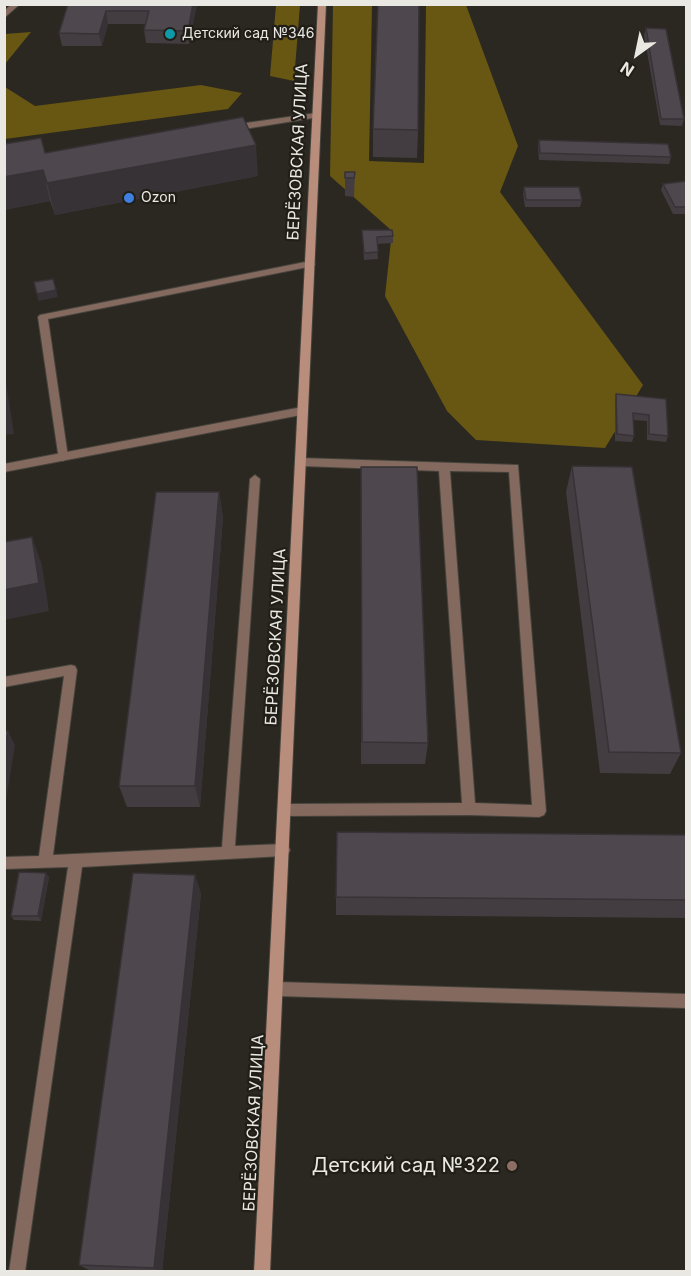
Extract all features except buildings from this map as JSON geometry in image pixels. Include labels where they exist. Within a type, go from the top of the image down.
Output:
[{"type":"street","points":[[4,16],[17,4]]},
{"type":"street","name":"БЕРЁЗОВСКАЯ УЛИЦА","points":[[262,1272],[322,4]]},
{"type":"street","points":[[224,129],[316,115]]},
{"type":"street","points":[[63,457],[43,317],[310,264]]},
{"type":"street","points":[[4,468],[302,411]]},
{"type":"street","points":[[285,810],[539,811],[514,468],[301,462]]},
{"type":"street","points":[[444,467],[469,809]]},
{"type":"street","points":[[228,853],[255,479]]},
{"type":"street","points":[[4,682],[71,670],[45,862]]},
{"type":"street","points":[[4,863],[76,862],[283,850]]},
{"type":"street","points":[[17,1272],[76,862]]},
{"type":"street","points":[[277,989],[687,1000]]},
{"type":"shaded area","points":[[276,5],[300,5],[294,81],[270,76]]},
{"type":"shaded area","points":[[333,5],[372,5],[369,161],[424,163],[426,5],[466,5],[518,146],[500,192],[643,385],[605,448],[476,440],[447,411],[385,296],[392,231],[330,176]]},
{"type":"shaded area","points":[[31,32],[5,64],[5,34]]},
{"type":"shaded area","points":[[201,85],[242,93],[228,109],[5,139],[5,87],[35,106]]},
{"type":"place","name":"Детский сад №346","points":[[170,34]]},
{"type":"place","name":"Ozon","points":[[129,198]]},
{"type":"place","name":"Детский сад №322","points":[[512,1166]]}]
